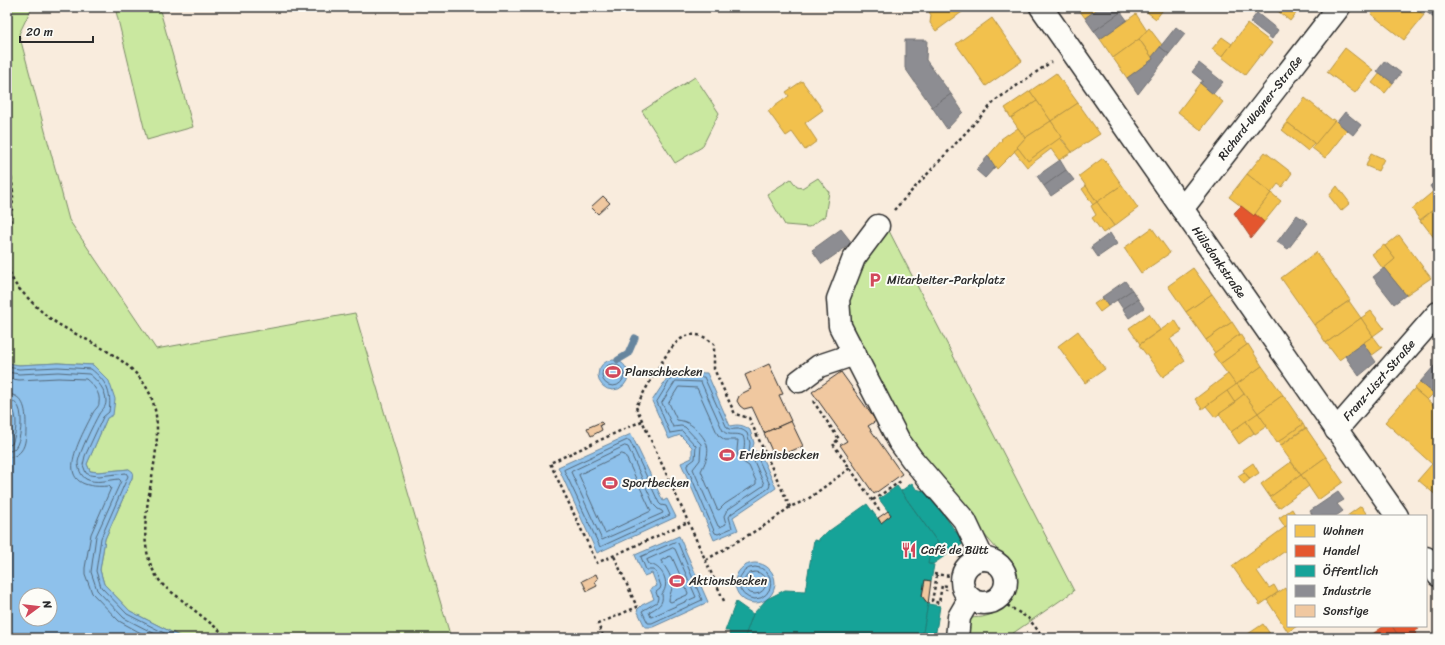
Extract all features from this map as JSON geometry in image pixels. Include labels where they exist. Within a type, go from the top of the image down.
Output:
[{"type":"street","name":"Hülsdonkstraße","points":[[1041,7],[1396,515]]},
{"type":"street","name":"Richard-Wagner-Straße","points":[[1182,209],[1339,7]]},
{"type":"street","points":[[878,226],[854,258],[838,299],[840,326],[899,440],[920,468],[965,521],[983,559]]},
{"type":"street","name":"Franz-Liszt-Straße","points":[[1336,430],[1438,313]]},
{"type":"street","points":[[799,381],[819,366],[855,354]]},
{"type":"street","points":[[957,638],[964,591],[965,591],[962,583],[963,574],[968,566],[974,561],[983,559],[990,560],[1001,567],[1005,574],[1005,587],[1002,594],[991,602],[983,603],[976,601],[964,591]]},
{"type":"street","points":[[1427,559],[1438,575]]},
{"type":"path","points":[[878,226],[996,100],[1070,50]]},
{"type":"path","points":[[7,160],[13,195],[7,253],[8,269],[15,283],[40,311],[57,323],[118,358],[138,376],[150,394],[156,415],[158,436],[145,533],[148,554],[155,572],[164,585],[229,638]]},
{"type":"path","points":[[724,601],[636,407],[669,349],[678,340],[689,336],[696,336],[709,340],[714,344],[714,369],[735,414],[749,418],[790,507]]},
{"type":"path","points":[[799,381],[839,439],[833,444],[882,513]]},
{"type":"path","points":[[642,421],[550,463],[597,563],[688,522]]},
{"type":"path","points":[[706,560],[767,524],[790,507],[808,499],[850,468]]},
{"type":"path","points":[[872,500],[920,468]]},
{"type":"path","points":[[603,636],[598,624],[637,607],[614,556]]},
{"type":"path","points":[[961,563],[958,577],[964,591]]},
{"type":"path","points":[[934,574],[958,577]]},
{"type":"path","points":[[997,598],[1028,618],[1044,638]]},
{"type":"green space","points":[[7,7],[32,7],[19,34],[69,220],[156,349],[355,313],[451,638],[183,638],[130,611],[104,584],[100,570],[105,539],[132,478],[132,472],[129,469],[98,472],[90,471],[87,464],[107,418],[93,365],[58,363],[19,365],[7,363]]},
{"type":"green space","points":[[115,7],[159,7],[193,127],[147,140]]},
{"type":"green space","points":[[695,77],[719,113],[702,147],[675,163],[642,111]]},
{"type":"green space","points":[[818,178],[829,192],[825,216],[809,227],[785,225],[767,194],[791,179],[797,187],[802,188]]},
{"type":"green space","points":[[886,225],[1074,591],[1006,638],[967,638],[971,618],[992,614],[1007,600],[1013,580],[1013,574],[1009,563],[907,446],[846,324],[848,290]]},
{"type":"water","name":"Planschbecken","points":[[613,360],[619,361],[627,369],[627,381],[619,389],[613,390],[607,389],[599,381],[598,375],[599,369],[607,361]]},
{"type":"water","points":[[7,363],[19,365],[58,363],[93,365],[109,381],[115,399],[113,415],[107,418],[87,464],[90,471],[98,472],[129,469],[133,472],[132,478],[105,539],[100,570],[104,584],[130,611],[183,638],[7,638],[7,449],[11,433],[11,413],[7,407]]},
{"type":"water","name":"Erlebnisbecken","points":[[671,372],[707,373],[730,426],[741,425],[750,430],[754,443],[752,450],[760,453],[776,488],[733,517],[738,530],[714,540],[681,463],[692,458],[692,447],[680,435],[669,439],[652,401]]},
{"type":"water","name":"Sportbecken","points":[[631,434],[663,501],[667,499],[676,517],[597,553],[558,467]]},
{"type":"water","name":"Aktionsbecken","points":[[679,536],[708,602],[653,627],[645,627],[637,610],[642,605],[654,599],[650,589],[657,586],[652,573],[644,576],[635,555]]},
{"type":"water","points":[[755,563],[763,565],[769,569],[773,575],[775,583],[773,591],[769,597],[763,601],[755,603],[747,601],[741,597],[737,591],[735,583],[737,575],[741,569],[747,565]]},
{"type":"building: Wohnen","points":[[926,7],[969,7],[936,31],[930,23],[931,15]]},
{"type":"building: Wohnen","points":[[1077,7],[1100,7],[1085,18]]},
{"type":"building: Wohnen","points":[[1151,7],[1165,7],[1156,19],[1147,12]]},
{"type":"building: Wohnen","points":[[1273,7],[1301,7],[1290,21]]},
{"type":"building: Wohnen","points":[[1377,7],[1414,7],[1424,15],[1404,40],[1371,14]]},
{"type":"building: Wohnen","points":[[1136,14],[1147,31],[1142,37],[1113,58],[1100,39]]},
{"type":"building: Wohnen","points":[[992,18],[1022,61],[986,86],[956,44]]},
{"type":"building: Wohnen","points":[[1247,24],[1272,43],[1262,56],[1261,54],[1245,75],[1222,57]]},
{"type":"building: Wohnen","points":[[1149,28],[1162,45],[1152,57],[1139,39]]},
{"type":"building: Wohnen","points":[[1222,37],[1232,44],[1222,57],[1212,49]]},
{"type":"building: Wohnen","points":[[1139,39],[1153,59],[1127,78],[1113,58]]},
{"type":"building: Wohnen","points":[[1345,48],[1373,70],[1355,93],[1327,72]]},
{"type":"building: Wohnen","points":[[1056,73],[1078,103],[1051,121],[1030,91]]},
{"type":"building: Wohnen","points":[[1380,73],[1393,83],[1385,93],[1372,83]]},
{"type":"building: Wohnen","points":[[802,81],[823,110],[805,123],[817,141],[805,150],[792,132],[786,136],[768,111],[789,96],[786,92]]},
{"type":"building: Wohnen","points":[[1200,83],[1223,102],[1201,130],[1178,112]]},
{"type":"building: Wohnen","points":[[1030,91],[1037,101],[1011,118],[1005,108]]},
{"type":"building: Wohnen","points":[[1305,98],[1332,120],[1335,120],[1315,146],[1314,143],[1288,123],[1284,128],[1283,127]]},
{"type":"building: Wohnen","points":[[1037,101],[1051,121],[1025,138],[1011,118]]},
{"type":"building: Wohnen","points":[[1078,103],[1100,134],[1072,152],[1060,138],[1062,137],[1051,121]]},
{"type":"building: Wohnen","points":[[1335,120],[1347,130],[1325,158],[1312,148]]},
{"type":"building: Wohnen","points":[[1051,121],[1062,137],[1028,161],[1017,147],[1025,138]]},
{"type":"building: Wohnen","points":[[1288,123],[1314,143],[1308,151],[1282,130]]},
{"type":"building: Wohnen","points":[[1018,128],[1025,138],[1017,147],[1018,148],[997,169],[988,156],[1002,140],[1001,139]]},
{"type":"building: Wohnen","points":[[1060,138],[1072,152],[1059,160],[1051,149],[1027,167],[1014,151],[1018,148],[1028,161]]},
{"type":"building: Wohnen","points":[[1265,152],[1292,173],[1282,187],[1278,184],[1271,193],[1247,174]]},
{"type":"building: Wohnen","points":[[1371,153],[1384,159],[1378,171],[1366,166]]},
{"type":"building: Wohnen","points":[[1103,158],[1122,185],[1097,202],[1079,176]]},
{"type":"building: Wohnen","points":[[1247,174],[1271,193],[1254,216],[1229,197]]},
{"type":"building: Wohnen","points":[[1122,185],[1138,208],[1114,226],[1097,202]]},
{"type":"building: Wohnen","points":[[1086,186],[1097,202],[1093,205],[1082,189]]},
{"type":"building: Wohnen","points":[[1337,186],[1350,203],[1341,211],[1329,196]]},
{"type":"building: Wohnen","points":[[1435,190],[1438,194],[1438,206],[1420,220],[1412,209]]},
{"type":"building: Wohnen","points":[[1271,193],[1281,201],[1264,222],[1255,214]]},
{"type":"building: Wohnen","points":[[1097,202],[1114,226],[1103,233],[1092,218],[1096,215],[1091,206]]},
{"type":"building: Wohnen","points":[[1438,206],[1438,243],[1420,221]]},
{"type":"building: Wohnen","points":[[1152,228],[1170,253],[1141,273],[1124,248]]},
{"type":"building: Wohnen","points":[[1399,235],[1431,278],[1406,295],[1384,268],[1395,259],[1385,246]]},
{"type":"building: Wohnen","points":[[1384,245],[1395,259],[1383,269],[1372,254]]},
{"type":"building: Wohnen","points":[[1316,252],[1350,300],[1314,325],[1281,278]]},
{"type":"building: Wohnen","points":[[1193,268],[1212,294],[1186,312],[1168,286]]},
{"type":"building: Wohnen","points":[[1212,294],[1232,322],[1206,340],[1186,312]]},
{"type":"building: Wohnen","points":[[1103,298],[1108,306],[1100,312],[1094,304]]},
{"type":"building: Wohnen","points":[[1349,301],[1361,318],[1326,343],[1314,325]]},
{"type":"building: Wohnen","points":[[1371,311],[1384,328],[1373,336],[1361,318]]},
{"type":"building: Wohnen","points":[[1149,314],[1160,330],[1140,344],[1129,328]]},
{"type":"building: Wohnen","points":[[1361,318],[1373,336],[1339,360],[1326,343]]},
{"type":"building: Wohnen","points":[[1175,320],[1182,331],[1170,339],[1185,361],[1163,377],[1139,345]]},
{"type":"building: Wohnen","points":[[1232,322],[1240,334],[1215,353],[1206,340]]},
{"type":"building: Wohnen","points":[[1078,331],[1105,369],[1085,383],[1058,346]]},
{"type":"building: Wohnen","points":[[1240,334],[1247,345],[1220,364],[1213,354]]},
{"type":"building: Wohnen","points":[[1373,336],[1382,348],[1371,356],[1363,343]]},
{"type":"building: Wohnen","points":[[1248,344],[1262,366],[1236,385],[1220,364]]},
{"type":"building: Wohnen","points":[[1262,366],[1283,395],[1258,413],[1237,384]]},
{"type":"building: Wohnen","points":[[1228,374],[1236,385],[1202,409],[1195,399]]},
{"type":"building: Wohnen","points":[[1420,382],[1434,393],[1427,400],[1414,389]]},
{"type":"building: Wohnen","points":[[1237,384],[1244,394],[1234,402],[1227,391]]},
{"type":"building: Wohnen","points":[[1414,389],[1438,409],[1438,497],[1418,480],[1432,464],[1385,422]]},
{"type":"building: Wohnen","points":[[1227,391],[1235,403],[1215,417],[1206,406]]},
{"type":"building: Wohnen","points":[[1244,394],[1258,413],[1231,432],[1219,414],[1235,403],[1234,402]]},
{"type":"building: Wohnen","points":[[1283,395],[1303,424],[1277,443],[1258,413]]},
{"type":"building: Wohnen","points":[[1258,413],[1267,426],[1255,434],[1246,421]]},
{"type":"building: Wohnen","points":[[1246,421],[1254,433],[1239,444],[1231,432]]},
{"type":"building: Wohnen","points":[[1303,424],[1305,428],[1281,445],[1278,442]]},
{"type":"building: Wohnen","points":[[1306,428],[1326,457],[1301,475],[1280,446]]},
{"type":"building: Wohnen","points":[[1326,457],[1343,482],[1318,500],[1301,475]]},
{"type":"building: Wohnen","points":[[1291,462],[1301,475],[1270,497],[1261,484]]},
{"type":"building: Wohnen","points":[[1253,463],[1259,473],[1250,479],[1243,470]]},
{"type":"building: Wohnen","points":[[1244,472],[1250,479],[1244,484],[1238,476]]},
{"type":"building: Wohnen","points":[[1301,475],[1309,486],[1279,508],[1270,497]]},
{"type":"building: Wohnen","points":[[1361,506],[1367,515],[1348,515]]},
{"type":"building: Wohnen","points":[[1292,509],[1295,515],[1287,515],[1287,526],[1285,527],[1279,518]]},
{"type":"building: Wohnen","points":[[1287,526],[1287,550],[1257,571],[1269,588],[1274,585],[1278,592],[1260,605],[1232,566]]},
{"type":"building: Wohnen","points":[[1285,588],[1287,591],[1287,627],[1296,627],[1288,632],[1267,600]]},
{"type":"building: Wohnen","points":[[1263,624],[1273,638],[1251,638],[1248,634]]},
{"type":"building: Handel","points":[[1241,206],[1254,216],[1255,214],[1264,222],[1251,238],[1234,213]]},
{"type":"building: Handel","points":[[1383,627],[1393,627],[1400,638],[1367,638]]},
{"type":"building: Handel","points":[[1393,627],[1418,627],[1419,629],[1415,631],[1419,638],[1400,638]]},
{"type":"building: Öffentlich","points":[[912,483],[916,489],[927,492],[964,543],[933,564],[928,564],[930,548],[938,543],[901,491]]},
{"type":"building: Öffentlich","points":[[897,486],[938,543],[930,548],[928,564],[934,565],[931,581],[925,580],[922,596],[928,604],[922,638],[746,638],[746,633],[753,614],[767,599],[785,590],[805,591],[814,540],[819,541],[819,538],[867,504],[881,523],[891,515],[879,499]]},
{"type":"building: Öffentlich","points":[[736,602],[753,614],[746,633],[746,638],[730,638],[729,631],[725,631]]},
{"type":"building: Öffentlich","points":[[928,604],[940,606],[935,638],[922,638]]},
{"type":"building: Industrie","points":[[1100,7],[1122,7],[1124,10],[1094,31],[1085,18]]},
{"type":"building: Industrie","points":[[1420,7],[1438,7],[1438,13],[1434,18]]},
{"type":"building: Industrie","points":[[1121,12],[1127,20],[1100,39],[1094,31]]},
{"type":"building: Industrie","points":[[1257,13],[1278,30],[1272,39],[1250,22]]},
{"type":"building: Industrie","points":[[1176,27],[1185,34],[1169,54],[1160,47]]},
{"type":"building: Industrie","points":[[905,40],[927,40],[926,60],[951,94],[932,107],[905,68]]},
{"type":"building: Industrie","points":[[1160,47],[1169,54],[1138,94],[1127,78],[1153,59],[1152,57]]},
{"type":"building: Industrie","points":[[1385,61],[1401,73],[1393,83],[1377,71]]},
{"type":"building: Industrie","points":[[1199,63],[1223,82],[1213,94],[1200,83],[1203,81],[1192,72]]},
{"type":"building: Industrie","points":[[951,94],[963,112],[947,129],[932,107]]},
{"type":"building: Industrie","points":[[1345,112],[1361,125],[1353,135],[1337,122]]},
{"type":"building: Industrie","points":[[988,156],[995,167],[985,178],[976,170]]},
{"type":"building: Industrie","points":[[1060,160],[1066,170],[1044,186],[1037,176]]},
{"type":"building: Industrie","points":[[1066,170],[1074,180],[1051,196],[1044,186]]},
{"type":"building: Industrie","points":[[1438,179],[1438,194],[1435,190],[1434,192],[1430,186]]},
{"type":"building: Industrie","points":[[1297,215],[1308,223],[1288,249],[1277,242]]},
{"type":"building: Industrie","points":[[841,229],[852,243],[822,264],[812,250]]},
{"type":"building: Industrie","points":[[1110,233],[1117,244],[1098,257],[1091,247]]},
{"type":"building: Industrie","points":[[1384,268],[1406,295],[1394,304],[1373,277]]},
{"type":"building: Industrie","points":[[1125,281],[1132,290],[1108,306],[1102,297]]},
{"type":"building: Industrie","points":[[1132,290],[1138,299],[1123,309],[1117,300]]},
{"type":"building: Industrie","points":[[1138,299],[1144,308],[1129,318],[1123,309]]},
{"type":"building: Industrie","points":[[1363,343],[1376,362],[1359,376],[1345,356]]},
{"type":"building: Industrie","points":[[1435,365],[1438,368],[1437,396],[1420,382]]},
{"type":"building: Industrie","points":[[1338,492],[1344,500],[1337,504],[1343,511],[1337,515],[1312,515],[1310,511]]},
{"type":"building: Sonstige","points":[[603,196],[610,203],[598,214],[591,207]]},
{"type":"building: Sonstige","points":[[769,364],[783,394],[779,395],[791,421],[764,433],[752,407],[744,409],[737,401],[739,396],[751,389],[745,375]]},
{"type":"building: Sonstige","points":[[841,372],[876,421],[868,426],[902,474],[874,494],[840,445],[847,441],[812,392]]},
{"type":"building: Sonstige","points":[[791,421],[803,446],[775,458],[764,433]]},
{"type":"building: Sonstige","points":[[601,422],[603,424],[600,425],[602,430],[591,436],[587,428]]},
{"type":"building: Sonstige","points":[[888,511],[891,515],[881,523],[878,518]]},
{"type":"building: Sonstige","points":[[596,574],[598,579],[595,581],[597,586],[587,591],[582,581]]},
{"type":"building: Sonstige","points":[[925,580],[931,581],[928,604],[922,596]]},
{"type":"waterway","points":[[618,360],[628,354],[635,338]]},
{"type":"place","name":"Mitarbeiter-Parkplatz","points":[[875,280]]},
{"type":"place","name":"Planschbecken","points":[[613,372]]},
{"type":"place","name":"Erlebnisbecken","points":[[727,455]]},
{"type":"place","name":"Sportbecken","points":[[610,483]]},
{"type":"place","name":"Café de Bütt","points":[[909,550]]},
{"type":"place","name":"Aktionsbecken","points":[[677,581]]}]
